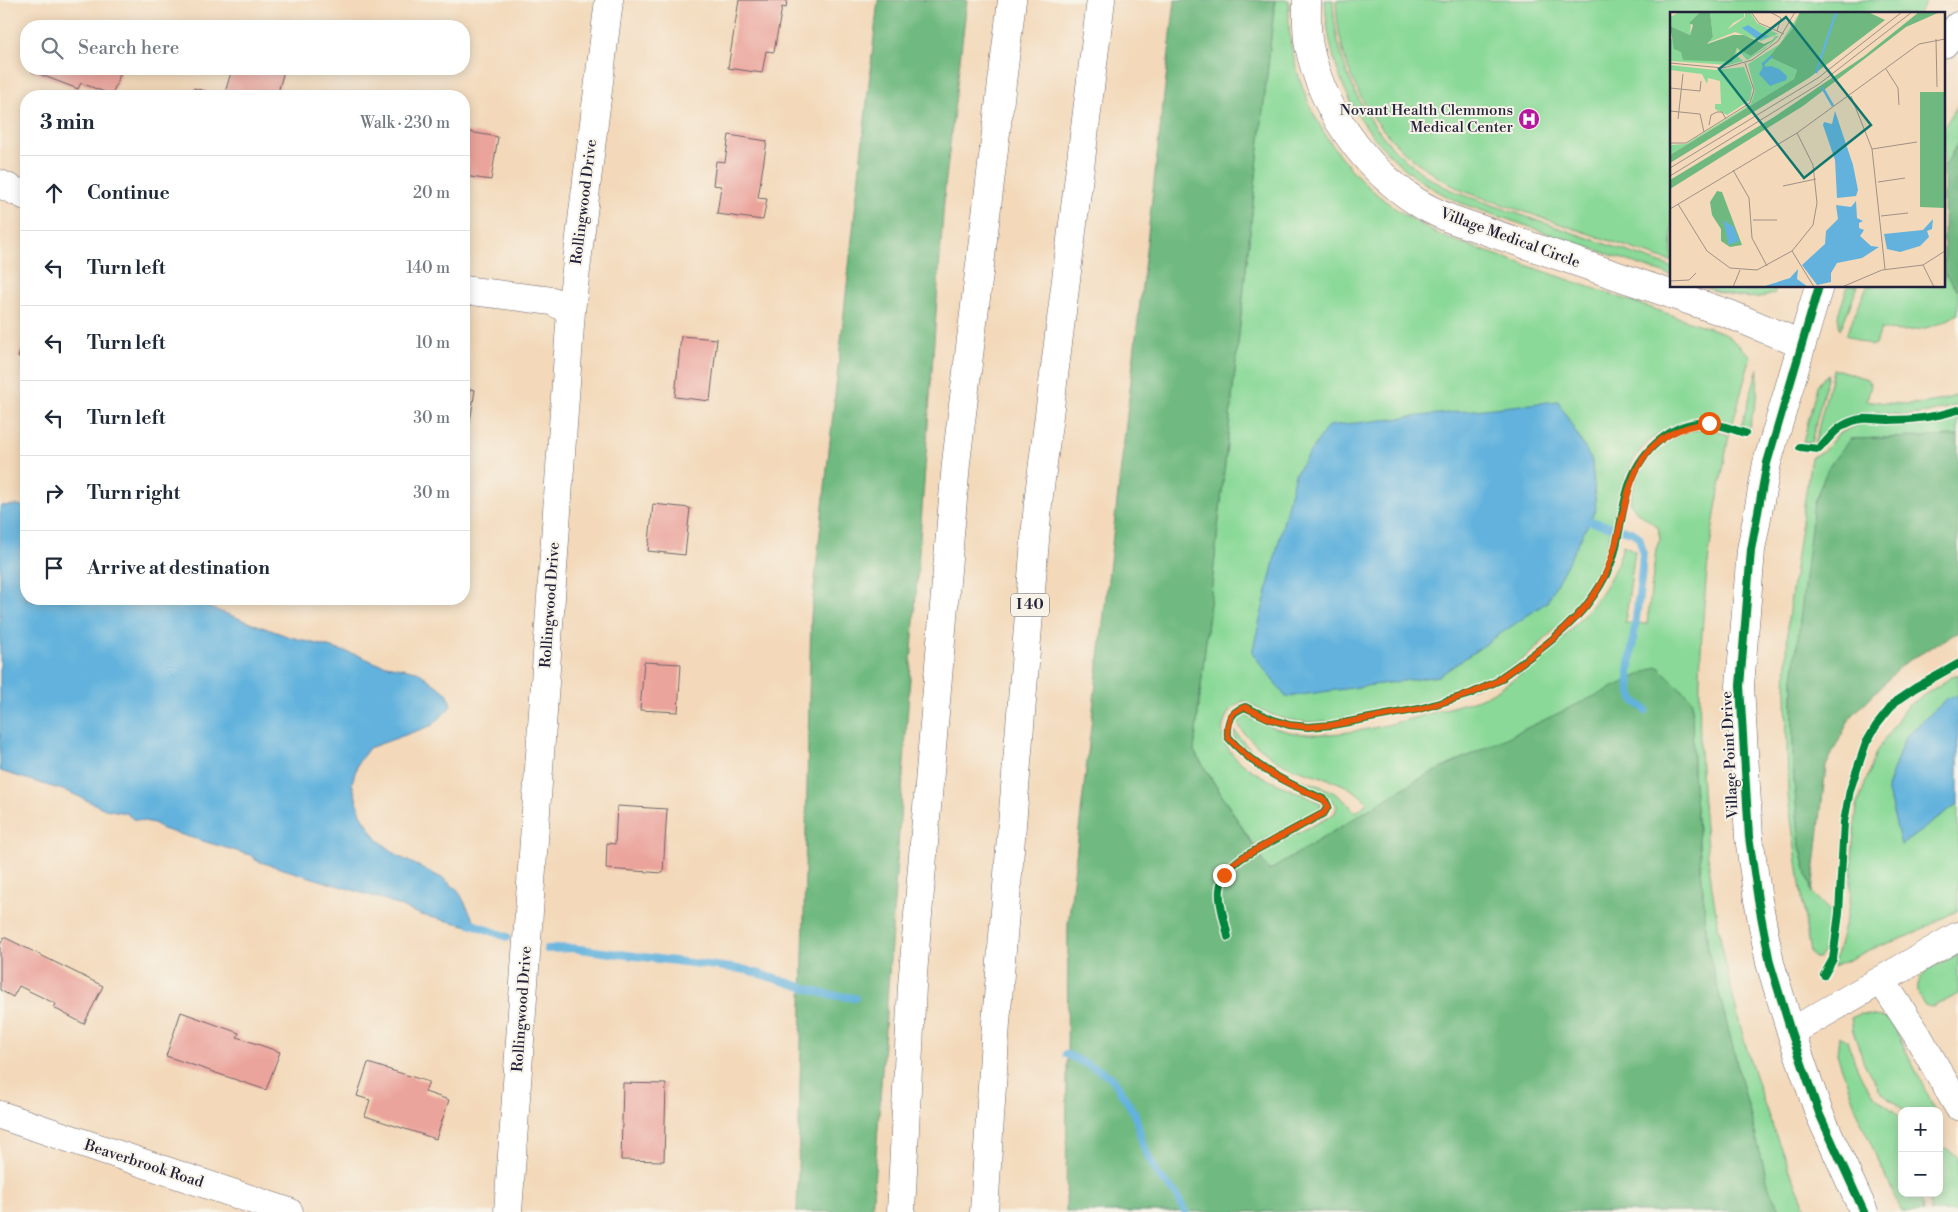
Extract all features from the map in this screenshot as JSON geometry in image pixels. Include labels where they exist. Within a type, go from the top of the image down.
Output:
[{"type":"main road","name":"Rollingwood Drive","points":[[508,1212],[571,311],[609,0]]},
{"type":"main road","points":[[901,1212],[912,986],[956,463],[1012,0]]},
{"type":"main road","name":"I 40","points":[[984,1212],[996,1023],[1038,503],[1101,0]]},
{"type":"main road","name":"Village Medical Circle","points":[[1306,0],[1309,44],[1316,72],[1327,100],[1345,131],[1369,161],[1417,203],[1451,219],[1729,314],[1801,344]]},
{"type":"main road","points":[[1946,41],[1958,26]]},
{"type":"main road","points":[[0,184],[20,193]]},
{"type":"main road","name":"Village Point Drive","points":[[1818,288],[1772,440],[1751,550],[1740,686],[1749,837],[1770,963],[1791,1032],[1819,1112],[1864,1212]]},
{"type":"main road","points":[[470,291],[552,301],[571,311]]},
{"type":"main road","points":[[1791,1032],[1958,936]]},
{"type":"main road","points":[[1881,980],[1916,1033],[1956,1103]]},
{"type":"main road","name":"Beaverbrook Road","points":[[0,1115],[289,1212]]},
{"type":"green space","points":[[878,0],[967,0],[945,187],[872,1212],[797,1212],[811,616]]},
{"type":"green space","points":[[1175,0],[1275,0],[1194,751],[1269,871],[1415,781],[1658,666],[1692,700],[1693,772],[1708,951],[1770,1191],[1782,1212],[1066,1212],[1068,925]]},
{"type":"green space","points":[[1275,0],[1289,0],[1289,25],[1292,49],[1312,111],[1346,163],[1367,185],[1391,205],[1418,223],[1447,238],[1724,333],[1751,356],[1732,426],[1710,420],[1690,421],[1662,432],[1640,451],[1624,482],[1607,550],[1590,589],[1536,648],[1514,666],[1484,683],[1454,695],[1406,707],[1343,719],[1322,722],[1300,722],[1283,719],[1244,701],[1233,708],[1226,717],[1223,726],[1224,741],[1232,753],[1244,765],[1259,775],[1321,803],[1320,808],[1313,814],[1254,846],[1194,751]]},
{"type":"green space","points":[[1325,0],[1333,0],[1336,30],[1343,60],[1354,88],[1368,115],[1385,139],[1406,160],[1431,179],[1458,193],[1670,266],[1670,275],[1463,204],[1433,188],[1406,169],[1383,147],[1363,123],[1348,95],[1336,66],[1329,34]]},
{"type":"green space","name":"Novant Health Clemmons Medical Center","points":[[1336,0],[1927,0],[1919,12],[1670,12],[1670,261],[1463,191],[1435,175],[1389,137],[1371,114],[1357,89],[1346,62],[1339,32]]},
{"type":"green space","points":[[1958,105],[1958,142],[1946,164],[1946,124]]},
{"type":"green space","points":[[1958,142],[1958,290],[1946,275],[1946,164]]},
{"type":"green space","points":[[1946,275],[1958,290],[1958,314],[1930,327],[1901,331],[1881,329],[1876,344],[1871,346],[1846,335],[1866,288],[1946,288]]},
{"type":"green space","points":[[1707,288],[1734,288],[1747,292],[1776,288],[1774,294],[1764,296],[1728,295]]},
{"type":"green space","points":[[1847,288],[1857,288],[1840,330],[1838,315]]},
{"type":"green space","points":[[1758,368],[1757,398],[1749,428],[1741,427]]},
{"type":"green space","points":[[1833,370],[1839,370],[1867,379],[1871,385],[1867,400],[1913,404],[1947,399],[1958,395],[1958,405],[1928,413],[1908,415],[1877,413],[1851,417],[1832,428],[1821,442],[1814,445]]},
{"type":"green space","points":[[1828,374],[1811,443],[1803,442],[1817,386]]},
{"type":"green space","points":[[1958,417],[1958,436],[1850,439],[1793,679],[1793,770],[1800,846],[1812,893],[1835,916],[1824,951],[1819,958],[1814,958],[1810,953],[1788,797],[1786,692],[1788,618],[1811,457],[1823,452],[1838,434],[1864,422],[1905,426],[1938,423]]},
{"type":"green space","points":[[1704,429],[1715,430],[1729,435],[1709,553],[1701,655],[1701,778],[1714,902],[1725,962],[1757,1082],[1768,1115],[1808,1212],[1782,1212],[1770,1192],[1708,951],[1693,772],[1692,700],[1658,667],[1415,781],[1269,871],[1257,853],[1326,819],[1335,813],[1337,806],[1329,797],[1272,773],[1246,752],[1234,739],[1235,731],[1246,746],[1267,764],[1292,777],[1334,793],[1355,812],[1361,809],[1367,802],[1359,795],[1342,784],[1293,768],[1276,759],[1246,735],[1240,728],[1237,718],[1242,714],[1289,732],[1333,734],[1388,725],[1461,705],[1486,696],[1531,666],[1571,629],[1604,587],[1616,566],[1623,545],[1635,551],[1625,623],[1647,624],[1656,549],[1660,539],[1658,527],[1637,512],[1630,503],[1632,492],[1646,461],[1661,444],[1671,437],[1684,432]]},
{"type":"green space","points":[[1958,436],[1958,632],[1903,664],[1850,718],[1826,766],[1812,893],[1800,846],[1793,770],[1793,679],[1814,502],[1829,466],[1850,439]]},
{"type":"green space","points":[[1958,674],[1958,696],[1948,699],[1901,845],[1958,804],[1958,910],[1911,935],[1872,949],[1833,967],[1850,903],[1857,807],[1876,752],[1906,707]]},
{"type":"green space","points":[[1958,954],[1958,994],[1932,1007],[1924,1005],[1919,995],[1918,986],[1920,979],[1932,968]]},
{"type":"green space","points":[[1860,1014],[1881,1017],[1891,1021],[1934,1107],[1900,1107],[1879,1090],[1864,1063],[1853,1031],[1851,1018]]},
{"type":"green space","points":[[1839,1036],[1847,1040],[1865,1084],[1875,1096],[1898,1115],[1898,1197],[1921,1197],[1923,1212],[1902,1212],[1860,1120],[1837,1054]]},
{"type":"green space","points":[[1943,1148],[1946,1148],[1958,1158],[1958,1212],[1931,1212],[1929,1197],[1943,1197]]},
{"type":"water","points":[[1558,401],[1592,461],[1596,509],[1547,602],[1439,676],[1286,697],[1252,653],[1295,474],[1328,426]]},
{"type":"water","points":[[0,506],[20,506],[20,605],[202,605],[287,636],[358,655],[376,663],[417,671],[448,694],[451,706],[433,725],[369,748],[358,763],[352,783],[361,814],[377,839],[400,857],[444,879],[458,890],[478,928],[421,915],[385,900],[257,861],[250,855],[162,829],[154,823],[133,819],[126,813],[105,809],[69,792],[0,771]]},
{"type":"water","points":[[1958,696],[1958,804],[1901,845],[1887,788],[1905,737],[1948,698]]},
{"type":"building","points":[[739,0],[787,0],[786,8],[782,7],[774,52],[766,51],[762,73],[728,68]]},
{"type":"building","points":[[41,75],[120,75],[114,90],[99,90],[81,83],[78,89]]},
{"type":"building","points":[[230,75],[283,75],[279,90],[226,90]]},
{"type":"building","points":[[470,132],[498,137],[491,180],[470,177]]},
{"type":"building","points":[[729,135],[767,141],[758,198],[767,199],[763,220],[717,214],[721,186],[713,185],[716,161],[725,162]]},
{"type":"building","points":[[681,336],[717,339],[710,401],[675,397]]},
{"type":"building","points":[[470,389],[475,390],[470,422]]},
{"type":"building","points":[[653,504],[690,508],[685,555],[648,551]]},
{"type":"building","points":[[644,662],[681,664],[678,712],[640,710]]},
{"type":"building","points":[[617,806],[667,809],[663,873],[606,869],[607,843],[615,844]]},
{"type":"building","points":[[4,937],[103,986],[84,1024],[54,1008],[56,1004],[19,986],[13,997],[0,990],[0,945]]},
{"type":"building","points":[[181,1012],[239,1033],[237,1037],[280,1052],[266,1090],[166,1056]]},
{"type":"building","points":[[368,1063],[429,1082],[425,1092],[449,1100],[436,1139],[365,1116],[370,1100],[357,1096]]},
{"type":"building","points":[[623,1083],[666,1084],[664,1161],[621,1160]]},
{"type":"waterway","points":[[1589,521],[1632,532],[1639,537],[1643,551],[1641,580],[1629,672],[1630,691],[1635,701],[1646,710]]},
{"type":"waterway","points":[[470,923],[507,937]]},
{"type":"waterway","points":[[547,949],[571,948],[747,970],[825,994],[855,998]]},
{"type":"waterway","points":[[1066,1054],[1113,1079],[1135,1114],[1143,1145],[1157,1174],[1177,1195],[1185,1212]]},
{"type":"cycle path","points":[[1818,288],[1767,463],[1751,550],[1740,686],[1749,837],[1770,963],[1819,1113],[1864,1212]]},
{"type":"cycle path","points":[[1800,447],[1819,449],[1840,427],[1856,420],[1915,419],[1958,410]]},
{"type":"cycle path","points":[[1228,937],[1220,902],[1221,884],[1225,875],[1243,857],[1324,813],[1328,806],[1325,800],[1272,774],[1239,749],[1228,737],[1230,718],[1236,712],[1245,707],[1289,725],[1308,727],[1332,725],[1419,709],[1470,694],[1502,679],[1500,678],[1538,651],[1563,630],[1597,591],[1613,558],[1625,499],[1631,480],[1636,469],[1651,448],[1672,432],[1683,426],[1695,423],[1708,423],[1745,433]]},
{"type":"cycle path","points":[[1824,975],[1833,959],[1839,913],[1844,822],[1850,790],[1866,743],[1876,726],[1896,701],[1958,664]]},
{"type":"place","name":"Novant Health Clemmons Medical Center","points":[[1529,119]]},
{"type":"route","points":[[1224,875],[1233,864],[1243,857],[1324,813],[1328,806],[1324,800],[1263,770],[1239,749],[1228,737],[1228,722],[1236,710],[1245,707],[1270,719],[1289,725],[1308,727],[1332,725],[1420,709],[1470,694],[1502,679],[1500,678],[1563,629],[1595,595],[1613,559],[1631,480],[1639,465],[1654,446],[1669,433],[1688,425],[1709,423]]}]
